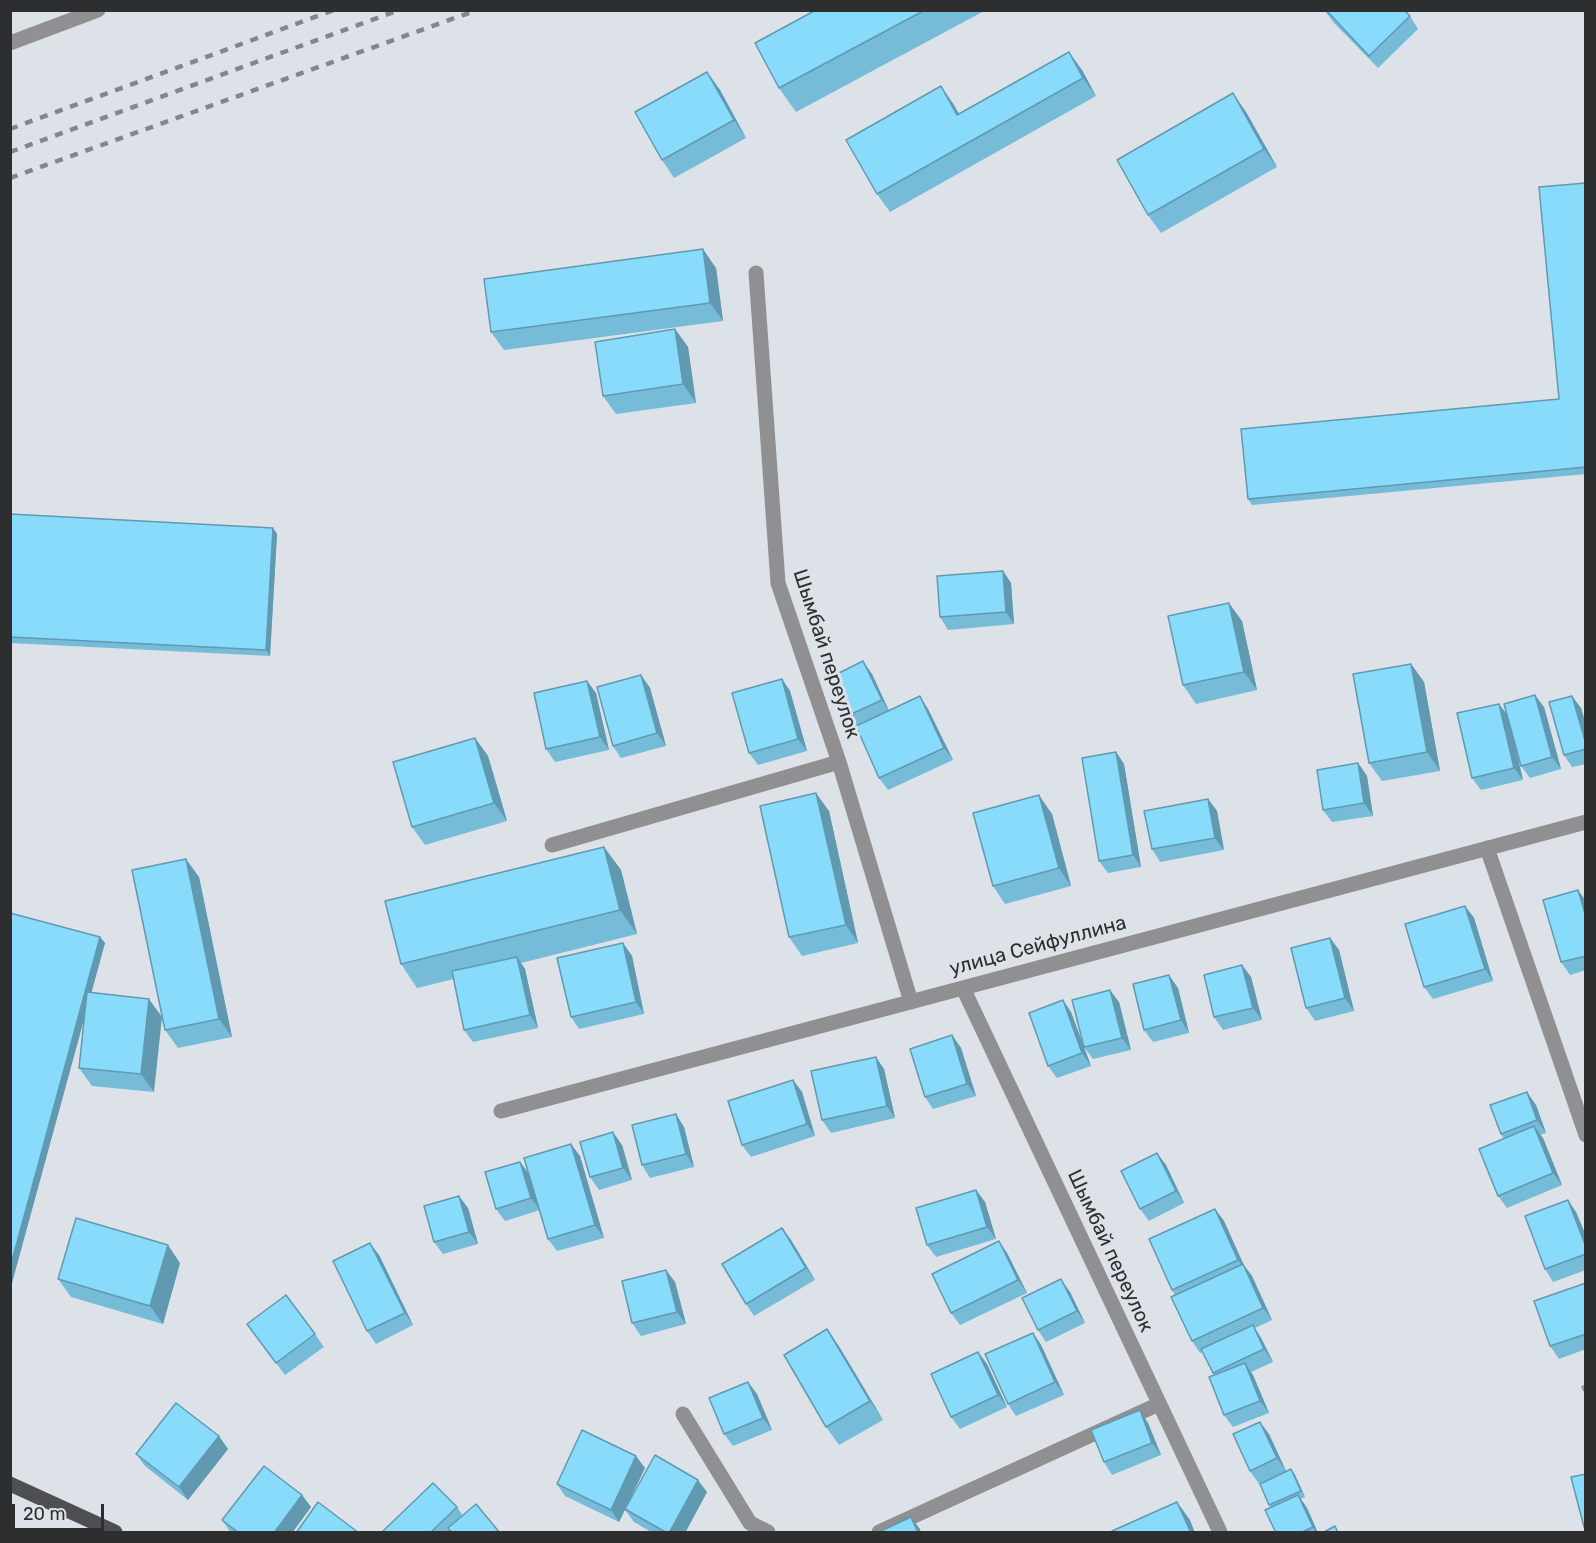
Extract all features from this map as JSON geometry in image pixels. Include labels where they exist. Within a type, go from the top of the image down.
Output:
[{"type":"main road","points":[[10,1484],[115,1533]]},
{"type":"street","points":[[10,42],[98,10]]},
{"type":"street","name":"Шымбай переулок","points":[[756,273],[778,583],[839,762],[911,1002]]},
{"type":"street","points":[[552,845],[839,762]]},
{"type":"street","name":"улица Сейфуллина","points":[[501,1111],[1586,822]]},
{"type":"street","points":[[1487,848],[1586,1135]]},
{"type":"street","name":"Шымбай переулок","points":[[963,988],[1220,1533]]},
{"type":"street","points":[[879,1533],[1159,1404]]},
{"type":"street","points":[[683,1414],[750,1523],[768,1533]]},
{"type":"building","points":[[816,10],[925,10],[779,88],[755,43]]},
{"type":"building","points":[[1326,10],[1404,10],[1410,16],[1369,56]]},
{"type":"building","points":[[1069,52],[1083,78],[877,194],[846,140],[941,86],[957,115]]},
{"type":"building","points":[[707,72],[734,120],[662,160],[635,112]]},
{"type":"building","points":[[1233,93],[1264,149],[1148,215],[1117,160]]},
{"type":"building","points":[[1586,183],[1586,467],[1248,499],[1241,429],[1559,399],[1539,187]]},
{"type":"building","points":[[703,249],[710,303],[491,332],[484,279]]},
{"type":"building","points":[[675,329],[683,384],[603,396],[595,342]]},
{"type":"building","points":[[10,514],[273,528],[266,650],[10,637]]},
{"type":"building","points":[[1003,571],[1006,612],[940,617],[937,576]]},
{"type":"building","points":[[1229,603],[1244,672],[1183,685],[1168,616]]},
{"type":"building","points":[[863,661],[882,700],[847,716],[829,678]]},
{"type":"building","points":[[1411,664],[1427,752],[1369,763],[1353,674]]},
{"type":"building","points":[[641,675],[657,733],[613,746],[597,687]]},
{"type":"building","points":[[782,679],[798,739],[749,753],[732,693]]},
{"type":"building","points":[[587,681],[600,737],[546,749],[534,693]]},
{"type":"building","points":[[1535,695],[1552,757],[1521,766],[1504,704]]},
{"type":"building","points":[[920,696],[944,748],[879,778],[856,726]]},
{"type":"building","points":[[1572,696],[1586,749],[1564,755],[1549,702]]},
{"type":"building","points":[[1499,704],[1514,768],[1472,778],[1457,713]]},
{"type":"building","points":[[475,738],[494,803],[412,827],[393,762]]},
{"type":"building","points":[[1116,752],[1133,855],[1099,861],[1082,758]]},
{"type":"building","points":[[1358,763],[1364,803],[1323,810],[1317,770]]},
{"type":"building","points":[[816,793],[846,925],[789,937],[760,806]]},
{"type":"building","points":[[1039,795],[1059,868],[993,886],[973,813]]},
{"type":"building","points":[[1208,799],[1215,838],[1152,849],[1144,811]]},
{"type":"building","points":[[604,847],[620,910],[401,964],[385,901]]},
{"type":"building","points":[[186,859],[219,1019],[165,1030],[132,870]]},
{"type":"building","points":[[1578,890],[1586,917],[1586,956],[1561,962],[1543,900]]},
{"type":"building","points":[[1465,906],[1485,969],[1424,987],[1405,924]]},
{"type":"building","points":[[10,913],[100,937],[10,1268]]},
{"type":"building","points":[[1330,938],[1345,998],[1306,1008],[1291,948]]},
{"type":"building","points":[[623,943],[636,1002],[571,1017],[557,958]]},
{"type":"building","points":[[517,957],[530,1015],[464,1030],[452,971]]},
{"type":"building","points":[[1242,965],[1253,1008],[1214,1017],[1204,975]]},
{"type":"building","points":[[1169,975],[1181,1020],[1144,1030],[1133,984]]},
{"type":"building","points":[[1110,990],[1122,1038],[1084,1047],[1072,1000]]},
{"type":"building","points":[[87,992],[149,999],[141,1074],[79,1068]]},
{"type":"building","points":[[1063,1000],[1082,1053],[1048,1066],[1029,1013]]},
{"type":"building","points":[[952,1035],[967,1084],[925,1097],[910,1049]]},
{"type":"building","points":[[876,1057],[887,1106],[822,1120],[811,1071]]},
{"type":"building","points":[[793,1080],[807,1124],[742,1145],[728,1101]]},
{"type":"building","points":[[1527,1092],[1537,1120],[1501,1134],[1490,1105]]},
{"type":"building","points":[[676,1114],[686,1154],[642,1165],[632,1125]]},
{"type":"building","points":[[1534,1126],[1553,1173],[1498,1196],[1479,1149]]},
{"type":"building","points":[[613,1132],[623,1168],[590,1177],[580,1142]]},
{"type":"building","points":[[571,1144],[595,1225],[548,1239],[524,1158]]},
{"type":"building","points":[[1157,1153],[1176,1191],[1140,1209],[1121,1171]]},
{"type":"building","points":[[520,1162],[531,1198],[496,1209],[485,1172]]},
{"type":"building","points":[[976,1190],[987,1227],[927,1245],[916,1208]]},
{"type":"building","points":[[459,1196],[469,1232],[434,1242],[424,1206]]},
{"type":"building","points":[[1568,1200],[1586,1247],[1586,1254],[1545,1269],[1525,1216]]},
{"type":"building","points":[[1215,1209],[1238,1260],[1172,1290],[1149,1239]]},
{"type":"building","points":[[76,1218],[168,1245],[150,1306],[58,1279]]},
{"type":"building","points":[[782,1228],[806,1268],[746,1304],[722,1264]]},
{"type":"building","points":[[999,1241],[1018,1280],[951,1313],[932,1274]]},
{"type":"building","points":[[370,1243],[405,1313],[367,1331],[333,1261]]},
{"type":"building","points":[[1243,1264],[1263,1308],[1192,1341],[1171,1297]]},
{"type":"building","points":[[666,1270],[677,1312],[632,1323],[622,1281]]},
{"type":"building","points":[[1061,1279],[1077,1311],[1038,1330],[1022,1298]]},
{"type":"building","points":[[1586,1283],[1586,1334],[1550,1346],[1534,1301]]},
{"type":"building","points":[[286,1295],[315,1334],[276,1363],[247,1324]]},
{"type":"building","points":[[1253,1325],[1264,1349],[1213,1373],[1201,1349]]},
{"type":"building","points":[[827,1329],[870,1401],[826,1427],[784,1355]]},
{"type":"building","points":[[1033,1333],[1055,1382],[1008,1404],[985,1354]]},
{"type":"building","points":[[978,1352],[998,1395],[951,1417],[931,1374]]},
{"type":"building","points":[[1245,1363],[1260,1401],[1224,1415],[1209,1377]]},
{"type":"building","points":[[748,1382],[763,1418],[724,1434],[709,1398]]},
{"type":"building","points":[[176,1403],[219,1436],[179,1487],[136,1454]]},
{"type":"building","points":[[1140,1410],[1152,1443],[1104,1462],[1091,1430]]},
{"type":"building","points":[[1260,1422],[1277,1458],[1250,1471],[1233,1434]]},
{"type":"building","points":[[582,1430],[636,1456],[611,1510],[557,1484]]},
{"type":"building","points":[[655,1455],[698,1480],[669,1533],[625,1509]]},
{"type":"building","points":[[264,1466],[302,1495],[274,1533],[239,1533],[222,1520]]},
{"type":"building","points":[[1291,1469],[1301,1491],[1269,1505],[1260,1484]]},
{"type":"building","points":[[1586,1474],[1586,1527],[1584,1527],[1571,1477]]},
{"type":"building","points":[[433,1483],[457,1507],[430,1533],[384,1533],[383,1531]]},
{"type":"building","points":[[1298,1495],[1313,1527],[1300,1533],[1276,1533],[1265,1510]]},
{"type":"building","points":[[318,1502],[359,1533],[296,1533]]},
{"type":"building","points":[[1177,1502],[1191,1533],[1113,1533],[1112,1531]]},
{"type":"building","points":[[476,1504],[500,1533],[452,1533],[448,1528]]},
{"type":"building","points":[[911,1517],[918,1533],[877,1533]]},
{"type":"building","points":[[1335,1526],[1338,1533],[1322,1533]]},
{"type":"railway","points":[[10,129],[334,10]]},
{"type":"railway","points":[[10,152],[399,10]]},
{"type":"railway","points":[[10,178],[477,10]]}]
